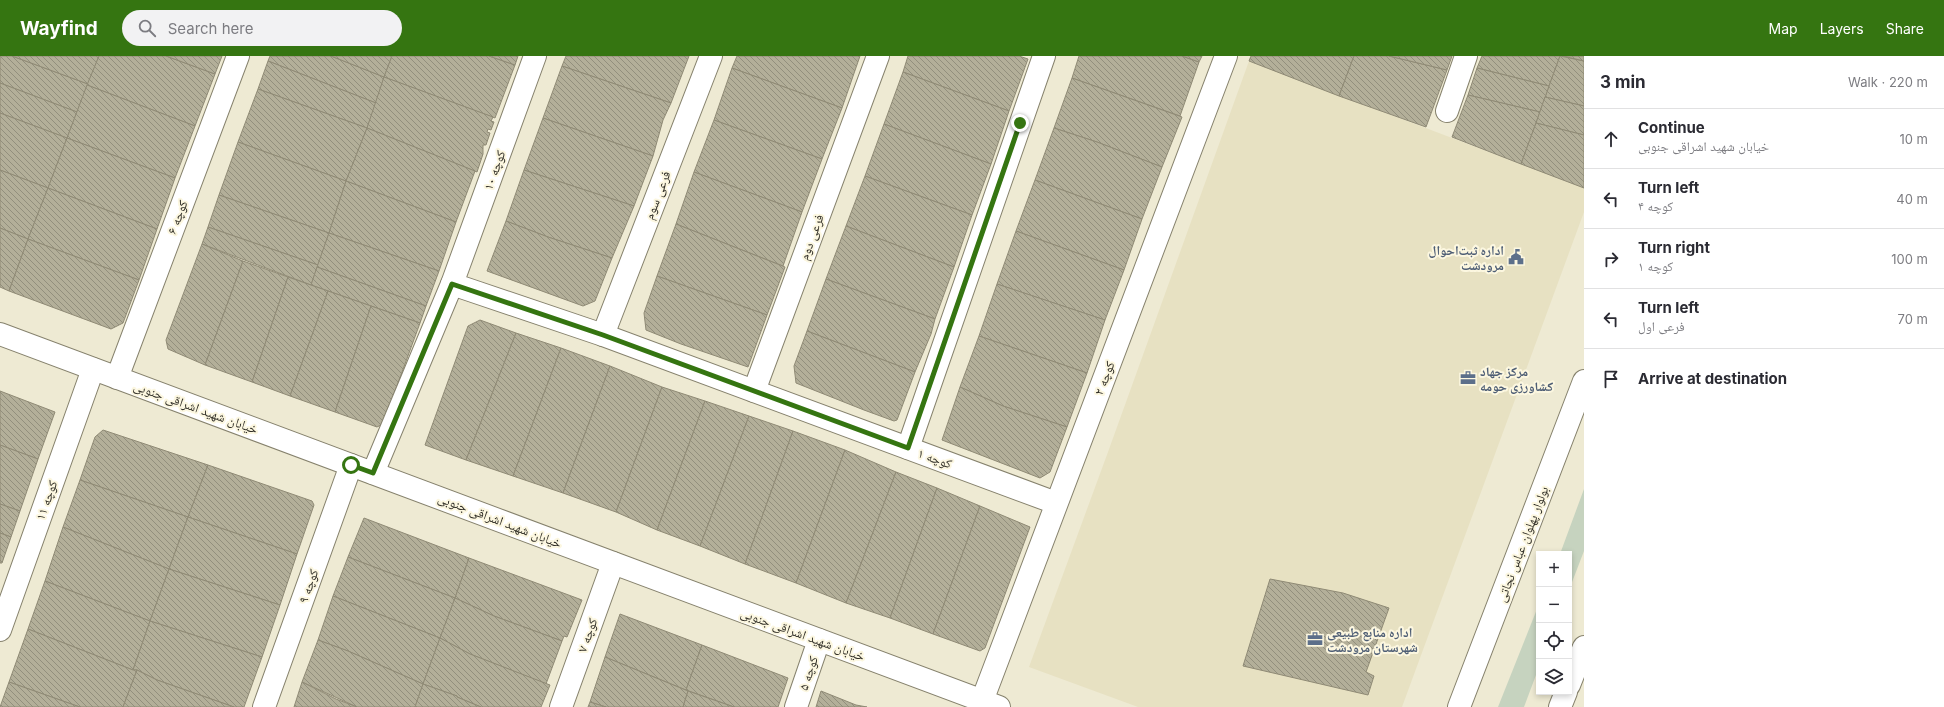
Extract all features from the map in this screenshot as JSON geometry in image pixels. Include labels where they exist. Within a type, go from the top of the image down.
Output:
[{"type":"street","name":"کوچه ۶","points":[[117,378],[238,56]]},
{"type":"street","name":"کوچه ۱۰","points":[[373,473],[452,284],[535,56]]},
{"type":"street","name":"فرعی سوم","points":[[603,335],[711,56]]},
{"type":"street","name":"فرعی دوم","points":[[754,391],[878,56]]},
{"type":"street","points":[[908,448],[1044,56]]},
{"type":"street","name":"کوچه ۲","points":[[991,704],[1056,503],[1226,56]]},
{"type":"street","points":[[1447,111],[1466,56]]},
{"type":"street","name":"کوچه ۱","points":[[452,284],[603,335],[1056,503]]},
{"type":"street","name":"خیابان شهید اشراقی جنوبی","points":[[0,334],[991,704]]},
{"type":"street","name":"کوچه ۱۱","points":[[0,630],[93,369]]},
{"type":"street","name":"بولوار پهلوان عباس نجاتی","points":[[1459,707],[1584,381]]},
{"type":"street","name":"کوچه ۹","points":[[264,707],[351,465]]},
{"type":"street","name":"کوچه ۷","points":[[561,707],[613,563]]},
{"type":"street","name":"کوچه ۵","points":[[796,707],[819,640]]},
{"type":"street","points":[[1572,677],[1584,647]]},
{"type":"street","points":[[1560,707],[1565,695]]},
{"type":"shaded area","points":[[1249,61],[1584,188],[1584,212],[1402,707],[1138,707],[1029,667]]},
{"type":"green space","points":[[1584,489],[1584,551],[1572,582],[1572,551],[1561,551]]},
{"type":"green space","points":[[1536,612],[1536,675],[1524,707],[1498,707]]},
{"type":"building","points":[[0,56],[12,56],[88,84],[77,112],[0,83]]},
{"type":"building","points":[[12,56],[99,56],[88,84]]},
{"type":"building","points":[[99,56],[166,56],[215,74],[195,126],[87,85]]},
{"type":"building","points":[[166,56],[222,56],[215,74]]},
{"type":"building","points":[[270,56],[331,56],[384,77],[376,103],[268,61]]},
{"type":"building","points":[[331,56],[392,56],[384,77]]},
{"type":"building","points":[[392,56],[489,56],[515,65],[495,118],[384,77]]},
{"type":"building","points":[[489,56],[518,56],[515,65]]},
{"type":"building","points":[[566,56],[689,56],[671,103],[562,66]]},
{"type":"building","points":[[737,56],[860,56],[842,108],[732,68]]},
{"type":"building","points":[[908,56],[1019,56],[1028,59],[1009,111],[903,72]]},
{"type":"building","points":[[1079,56],[1182,56],[1199,62],[1180,116],[1072,78]]},
{"type":"building","points":[[1182,56],[1202,56],[1199,62]]},
{"type":"building","points":[[1251,56],[1354,56],[1339,96],[1249,61]]},
{"type":"building","points":[[1354,56],[1389,56],[1447,70],[1426,127],[1339,96]]},
{"type":"building","points":[[1389,56],[1452,56],[1447,70]]},
{"type":"building","points":[[1482,56],[1560,56],[1549,86],[1477,68]]},
{"type":"building","points":[[1560,56],[1584,61],[1584,106],[1545,97]]},
{"type":"building","points":[[1563,56],[1584,56],[1584,61]]},
{"type":"building","points":[[268,61],[376,103],[367,128],[258,89]]},
{"type":"building","points":[[562,66],[671,103],[663,120],[653,156],[543,118]]},
{"type":"building","points":[[732,68],[842,108],[822,159],[714,120]]},
{"type":"building","points":[[1477,68],[1549,86],[1540,112],[1468,95]]},
{"type":"building","points":[[903,72],[1009,111],[991,164],[884,124]]},
{"type":"building","points":[[384,77],[493,117],[491,121],[494,122],[491,130],[488,129],[487,132],[490,133],[486,145],[483,145],[483,154],[477,172],[367,128]]},
{"type":"building","points":[[1072,78],[1182,117],[1162,167],[1097,142],[1054,128]]},
{"type":"building","points":[[0,83],[77,112],[67,138],[0,113]]},
{"type":"building","points":[[87,85],[195,126],[175,178],[67,138]]},
{"type":"building","points":[[258,89],[367,128],[346,181],[238,142]]},
{"type":"building","points":[[1468,95],[1540,112],[1521,164],[1452,137]]},
{"type":"building","points":[[1545,97],[1584,106],[1584,135],[1536,123]]},
{"type":"building","points":[[0,113],[67,138],[48,188],[0,170]]},
{"type":"building","points":[[543,118],[653,156],[634,206],[524,170]]},
{"type":"building","points":[[714,120],[822,159],[802,212],[694,172]]},
{"type":"building","points":[[1536,123],[1584,135],[1584,188],[1521,164]]},
{"type":"building","points":[[884,124],[991,164],[972,215],[865,176]]},
{"type":"building","points":[[367,128],[475,171],[456,222],[346,181]]},
{"type":"building","points":[[1054,128],[1097,142],[1162,167],[1142,219],[1035,180]]},
{"type":"building","points":[[67,138],[175,178],[157,229],[48,188]]},
{"type":"building","points":[[238,142],[346,181],[329,233],[219,195]]},
{"type":"building","points":[[0,170],[48,188],[28,239],[0,228]]},
{"type":"building","points":[[524,170],[634,206],[612,258],[548,237],[506,221]]},
{"type":"building","points":[[694,172],[802,212],[783,266],[676,224]]},
{"type":"building","points":[[865,176],[972,215],[954,267],[846,226]]},
{"type":"building","points":[[1035,180],[1142,219],[1124,270],[1016,231]]},
{"type":"building","points":[[346,181],[456,222],[439,271],[329,233]]},
{"type":"building","points":[[48,188],[157,229],[139,280],[28,239]]},
{"type":"building","points":[[219,195],[329,233],[318,265],[208,227]]},
{"type":"building","points":[[506,221],[548,237],[612,258],[595,301],[583,306],[487,271]]},
{"type":"building","points":[[676,224],[785,267],[767,315],[657,276]]},
{"type":"building","points":[[846,226],[954,267],[935,319],[826,279]]},
{"type":"building","points":[[208,227],[318,265],[311,285],[202,244]]},
{"type":"building","points":[[0,228],[28,239],[9,291],[0,287]]},
{"type":"building","points":[[1016,231],[1124,270],[1105,320],[997,284]]},
{"type":"building","points":[[329,233],[439,271],[426,306],[317,267]]},
{"type":"building","points":[[28,239],[139,280],[123,323],[111,329],[9,291]]},
{"type":"building","points":[[202,244],[243,261],[205,365],[168,349],[166,340]]},
{"type":"building","points":[[243,261],[288,277],[252,382],[205,365]]},
{"type":"building","points":[[317,267],[426,306],[420,323],[311,285]]},
{"type":"building","points":[[657,276],[767,315],[748,367],[681,344],[646,330],[644,313]]},
{"type":"building","points":[[288,277],[328,291],[290,396],[252,382]]},
{"type":"building","points":[[826,279],[935,319],[931,334],[915,372],[807,331]]},
{"type":"building","points":[[997,284],[1105,320],[1087,373],[979,336]]},
{"type":"building","points":[[328,291],[371,306],[335,412],[290,396]]},
{"type":"building","points":[[371,306],[420,323],[383,424],[377,427],[335,412]]},
{"type":"building","points":[[480,320],[516,333],[466,460],[425,445],[468,326]]},
{"type":"building","points":[[807,331],[915,372],[897,420],[894,421],[796,383],[794,366]]},
{"type":"building","points":[[516,333],[561,348],[513,476],[466,460]]},
{"type":"building","points":[[979,336],[1087,373],[1067,427],[1003,406],[960,387]]},
{"type":"building","points":[[561,348],[610,366],[563,493],[513,476]]},
{"type":"building","points":[[610,366],[662,387],[616,512],[563,493]]},
{"type":"building","points":[[662,387],[705,401],[657,530],[616,512]]},
{"type":"building","points":[[960,387],[1003,406],[1067,427],[1050,472],[1040,478],[942,440]]},
{"type":"building","points":[[0,391],[55,412],[38,459],[0,445]]},
{"type":"building","points":[[705,401],[749,416],[700,546],[657,530]]},
{"type":"building","points":[[749,416],[793,431],[745,564],[700,546]]},
{"type":"building","points":[[103,430],[208,465],[188,517],[80,480],[95,437]]},
{"type":"building","points":[[793,431],[845,450],[796,583],[745,564]]},
{"type":"building","points":[[0,445],[38,459],[20,511],[0,504]]},
{"type":"building","points":[[845,450],[896,472],[846,603],[796,583]]},
{"type":"building","points":[[208,465],[312,501],[314,505],[297,554],[188,517]]},
{"type":"building","points":[[896,472],[937,488],[890,618],[846,603]]},
{"type":"building","points":[[80,480],[188,517],[169,569],[63,527]]},
{"type":"building","points":[[937,488],[980,506],[933,634],[890,618]]},
{"type":"building","points":[[0,504],[20,511],[11,537],[0,533]]},
{"type":"building","points":[[980,506],[1030,527],[985,648],[980,651],[933,634]]},
{"type":"building","points":[[188,517],[297,554],[280,605],[169,569]]},
{"type":"building","points":[[364,518],[469,558],[455,598],[348,557]]},
{"type":"building","points":[[63,527],[169,569],[150,621],[45,581]]},
{"type":"building","points":[[0,533],[11,537],[2,563],[0,563]]},
{"type":"building","points":[[348,557],[455,598],[440,638],[333,596]]},
{"type":"building","points":[[469,558],[582,600],[567,637],[564,636],[562,641],[494,616],[455,598]]},
{"type":"building","points":[[169,569],[280,605],[262,657],[150,621]]},
{"type":"building","points":[[1270,579],[1343,593],[1389,608],[1366,672],[1374,676],[1368,695],[1243,666]]},
{"type":"building","points":[[45,581],[150,621],[133,670],[28,629]]},
{"type":"building","points":[[333,596],[440,638],[423,684],[348,651],[318,640]]},
{"type":"building","points":[[455,598],[494,616],[562,641],[546,684],[470,654],[440,638]]},
{"type":"building","points":[[620,614],[702,645],[686,690],[605,657]]},
{"type":"building","points":[[150,621],[262,657],[244,707],[234,707],[157,680],[137,670],[133,670]]},
{"type":"building","points":[[28,629],[133,670],[137,670],[123,707],[80,707],[9,682]]},
{"type":"building","points":[[440,638],[470,654],[550,685],[541,707],[481,707],[457,696],[423,684]]},
{"type":"building","points":[[318,640],[348,651],[423,684],[415,707],[357,707],[302,682]]},
{"type":"building","points":[[702,645],[788,678],[778,707],[734,707],[686,690]]},
{"type":"building","points":[[605,657],[688,691],[683,707],[606,707],[590,702]]},
{"type":"building","points":[[137,670],[157,680],[234,707],[123,707]]},
{"type":"building","points":[[9,682],[77,706],[80,707],[0,707]]},
{"type":"building","points":[[302,682],[336,699],[357,707],[294,707]]},
{"type":"building","points":[[423,684],[457,696],[481,707],[415,707]]},
{"type":"building","points":[[688,691],[714,700],[734,707],[683,707]]},
{"type":"building","points":[[821,691],[856,705],[867,707],[816,707]]},
{"type":"building","points":[[590,702],[606,707],[588,707]]},
{"type":"place","name":"اداره ثبت‌احوال مرودشت","points":[[1516,257]]},
{"type":"place","name":"مرکز جهاد کشاورزی حومه","points":[[1468,378]]},
{"type":"place","name":"اداره منابع طبیعی شهرستان مرودشت","points":[[1315,639]]},
{"type":"route","points":[[351,465],[373,473],[452,284],[603,335],[908,448],[1020,123]]}]
